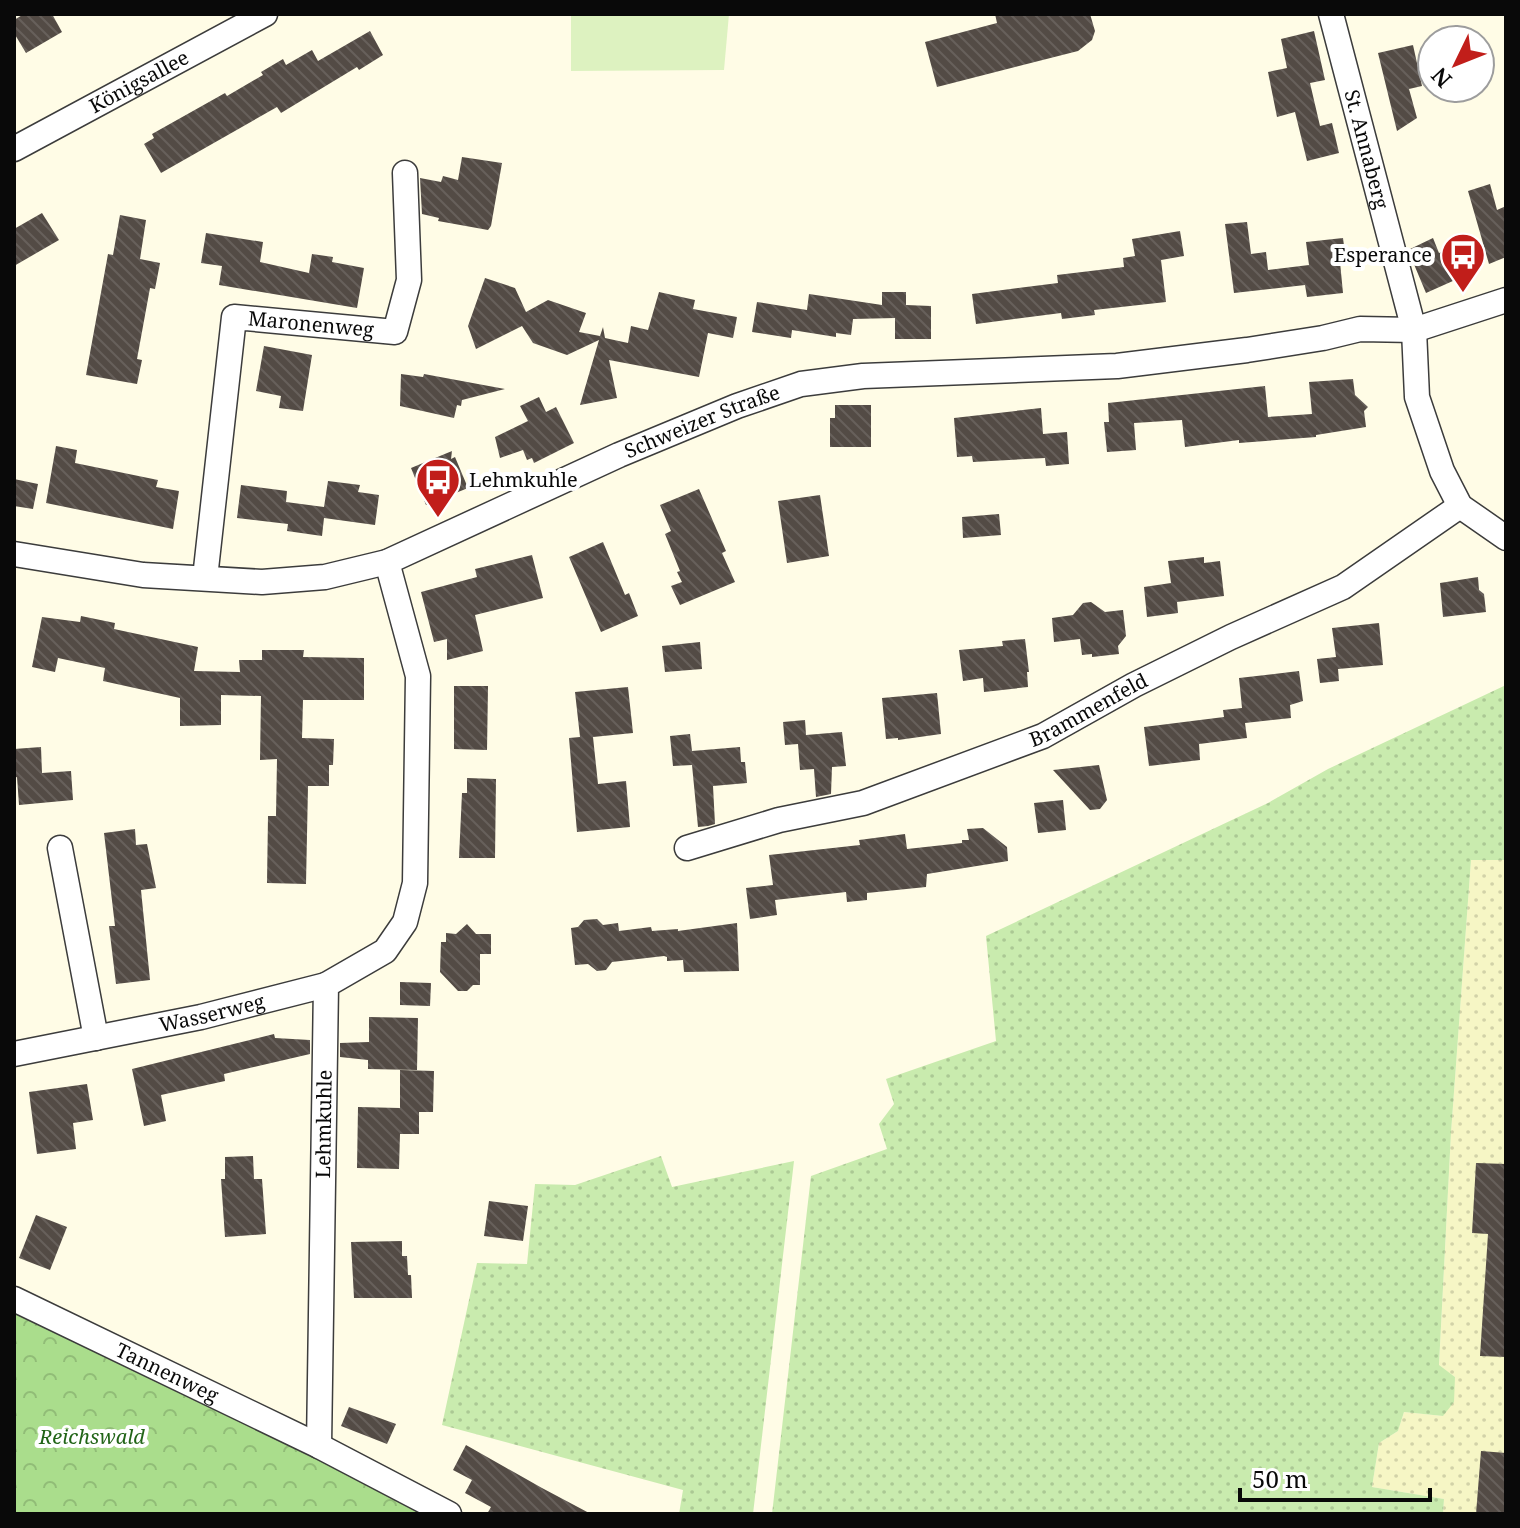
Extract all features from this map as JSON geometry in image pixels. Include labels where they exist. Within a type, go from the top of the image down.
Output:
[{"type":"street","name":"Königsallee","points":[[14,149],[265,14]]},
{"type":"street","name":"St. Annaberg","points":[[1331,14],[1414,330]]},
{"type":"street","name":"Maronenweg","points":[[205,578],[234,317],[395,332],[409,280],[405,173]]},
{"type":"street","name":"Schweizer Straße","points":[[14,554],[143,575],[262,582],[325,577],[387,562],[619,455],[737,406],[801,384],[863,376],[1117,366],[1247,350],[1360,329],[1414,330],[1506,300]]},
{"type":"street","points":[[1414,330],[1417,397],[1442,471],[1460,506],[1506,538]]},
{"type":"street","name":"Brammenfeld","points":[[687,848],[779,820],[863,803],[1043,736],[1148,678],[1343,587],[1460,506]]},
{"type":"street","points":[[326,985],[385,951],[405,922],[415,883],[418,676],[387,562]]},
{"type":"street","points":[[60,848],[96,1038]]},
{"type":"street","name":"Wasserweg","points":[[14,1054],[201,1017],[326,985]]},
{"type":"street","name":"Lehmkuhle","points":[[319,1446],[326,985]]},
{"type":"street","name":"Tannenweg","points":[[14,1299],[319,1446],[449,1514]]},
{"type":"green space","points":[[571,14],[729,14],[724,70],[571,71]]},
{"type":"green space","points":[[1506,685],[1506,860],[1471,860],[1451,1133],[1439,1365],[1455,1377],[1454,1402],[1443,1416],[1404,1412],[1398,1431],[1379,1443],[1372,1487],[1444,1499],[1443,1514],[772,1514],[811,1176],[887,1149],[879,1124],[894,1104],[886,1079],[996,1041],[986,936],[1268,803],[1328,769]]},
{"type":"green space","points":[[1471,860],[1506,860],[1506,1514],[1443,1514],[1444,1499],[1372,1487],[1379,1443],[1398,1431],[1404,1412],[1443,1416],[1455,1377],[1439,1366],[1451,1133]]},
{"type":"green space","points":[[661,1156],[672,1187],[794,1161],[753,1514],[679,1514],[683,1490],[442,1425],[477,1263],[527,1264],[535,1184],[575,1185]]},
{"type":"green space","name":"Reichswald","points":[[14,1309],[51,1329],[428,1514],[14,1514]]},
{"type":"building","points":[[24,14],[52,14],[62,32],[26,53],[14,33],[14,20]]},
{"type":"building","points":[[995,14],[1090,14],[1095,31],[1092,40],[1078,51],[937,87],[925,42],[997,23]]},
{"type":"building","points":[[370,31],[383,55],[359,70],[357,67],[281,113],[277,107],[161,173],[144,144],[154,138],[152,134],[225,93],[227,96],[283,59],[286,65],[312,50],[318,61]]},
{"type":"building","points":[[1314,31],[1325,80],[1310,83],[1320,126],[1332,123],[1339,153],[1307,161],[1295,112],[1277,117],[1268,72],[1287,68],[1281,39]]},
{"type":"building","points":[[1413,45],[1416,87],[1409,89],[1417,118],[1397,131],[1378,53]]},
{"type":"building","points":[[462,157],[502,163],[488,230],[438,221],[439,218],[422,214],[420,178],[441,182],[443,176],[458,180]]},
{"type":"building","points":[[1490,184],[1497,210],[1506,206],[1506,257],[1489,264],[1468,191]]},
{"type":"building","points":[[42,213],[59,240],[14,266],[14,229]]},
{"type":"building","points":[[120,215],[146,220],[140,259],[160,263],[155,289],[150,288],[137,359],[142,360],[137,384],[86,375],[108,254],[113,255]]},
{"type":"building","points":[[1247,222],[1251,254],[1266,252],[1268,270],[1309,265],[1306,242],[1343,238],[1346,261],[1340,262],[1343,293],[1307,297],[1305,285],[1234,293],[1225,224]]},
{"type":"building","points":[[1180,231],[1184,256],[1161,260],[1166,302],[1094,310],[1095,315],[1062,319],[1061,313],[976,324],[972,294],[1058,283],[1057,275],[1124,267],[1123,258],[1135,256],[1132,239]]},
{"type":"building","points":[[206,233],[263,242],[260,262],[309,273],[312,254],[333,257],[332,262],[364,268],[357,308],[219,285],[222,266],[201,263]]},
{"type":"building","points":[[1433,238],[1439,253],[1455,246],[1473,272],[1426,293],[1408,250]]},
{"type":"building","points":[[485,278],[515,288],[526,312],[548,300],[586,313],[579,332],[600,336],[603,327],[605,338],[628,343],[631,326],[648,330],[659,292],[695,300],[693,309],[737,317],[733,338],[708,333],[699,377],[609,360],[617,398],[580,405],[599,340],[567,355],[533,343],[522,326],[476,349],[468,326]]},
{"type":"building","points":[[882,292],[906,292],[906,305],[931,306],[931,339],[895,339],[895,318],[853,319],[851,335],[836,333],[836,337],[792,330],[791,338],[752,332],[757,302],[807,310],[809,294],[882,305]]},
{"type":"building","points":[[264,346],[312,355],[303,411],[279,408],[281,396],[256,391]]},
{"type":"building","points":[[401,374],[423,377],[424,374],[505,389],[462,400],[461,406],[457,405],[454,418],[400,406]]},
{"type":"building","points":[[1353,379],[1355,395],[1368,407],[1364,411],[1366,427],[1316,437],[1239,443],[1239,440],[1185,447],[1182,420],[1134,423],[1136,450],[1107,452],[1104,422],[1109,422],[1108,403],[1265,386],[1268,417],[1312,414],[1309,382]]},
{"type":"building","points":[[539,397],[546,412],[556,407],[574,443],[534,463],[532,458],[527,460],[523,450],[500,458],[495,437],[528,421],[520,406]]},
{"type":"building","points":[[835,405],[871,405],[871,447],[830,447],[830,418],[835,418]]},
{"type":"building","points":[[1041,408],[1043,434],[1067,432],[1069,464],[1046,466],[1045,458],[973,462],[972,456],[957,457],[954,418]]},
{"type":"building","points":[[56,446],[77,450],[75,463],[158,480],[156,487],[179,491],[173,529],[46,503]]},
{"type":"building","points":[[452,451],[451,459],[455,457],[468,488],[426,505],[411,468]]},
{"type":"building","points":[[14,479],[38,484],[33,509],[14,506]]},
{"type":"building","points":[[328,481],[360,485],[358,492],[379,495],[375,525],[324,518],[322,536],[287,531],[288,524],[237,518],[241,485],[287,491],[286,502],[324,507]]},
{"type":"building","points":[[699,489],[726,551],[722,553],[735,582],[680,605],[671,586],[682,582],[677,572],[680,571],[665,534],[671,531],[660,505]]},
{"type":"building","points":[[820,495],[829,556],[787,563],[778,501]]},
{"type":"building","points":[[999,514],[1001,535],[963,538],[962,517]]},
{"type":"building","points":[[603,542],[625,595],[629,593],[638,616],[601,632],[569,557]]},
{"type":"building","points":[[532,555],[543,598],[475,615],[483,651],[447,660],[447,639],[434,642],[421,592],[477,577],[475,569]]},
{"type":"building","points":[[1204,557],[1204,563],[1220,561],[1224,596],[1177,602],[1178,613],[1147,617],[1144,587],[1171,583],[1168,561]]},
{"type":"building","points":[[1478,577],[1486,612],[1443,617],[1440,583]]},
{"type":"building","points":[[1091,602],[1105,612],[1123,610],[1126,636],[1118,646],[1119,654],[1092,657],[1092,654],[1082,655],[1080,639],[1054,642],[1052,618],[1073,615],[1083,603]]},
{"type":"building","points":[[81,616],[115,623],[114,629],[198,647],[194,671],[240,672],[239,660],[262,660],[262,650],[304,650],[303,657],[364,658],[364,700],[303,700],[302,738],[334,739],[329,786],[308,786],[306,884],[267,883],[268,816],[276,816],[277,759],[260,760],[261,696],[221,695],[221,725],[180,726],[180,698],[103,681],[105,668],[58,658],[55,672],[32,667],[42,617],[80,622]]},
{"type":"building","points":[[1379,623],[1383,665],[1338,669],[1339,681],[1320,683],[1317,659],[1336,657],[1332,628]]},
{"type":"building","points":[[1025,639],[1028,687],[984,692],[983,678],[963,681],[959,650],[1003,646],[1002,641]]},
{"type":"building","points":[[700,642],[702,669],[665,672],[662,646]]},
{"type":"building","points":[[1299,671],[1303,701],[1290,705],[1291,718],[1245,723],[1247,738],[1199,744],[1200,760],[1149,766],[1144,727],[1224,717],[1223,710],[1242,708],[1239,678]]},
{"type":"building","points":[[454,686],[488,686],[487,750],[454,749]]},
{"type":"building","points":[[628,687],[633,733],[593,737],[598,784],[626,781],[630,827],[577,832],[569,738],[580,737],[575,692]]},
{"type":"building","points":[[937,693],[941,734],[886,739],[882,698]]},
{"type":"building","points":[[805,720],[806,735],[842,732],[846,766],[832,767],[831,794],[816,797],[814,769],[800,770],[798,744],[785,745],[783,722]]},
{"type":"building","points":[[690,734],[692,751],[740,747],[741,762],[745,762],[747,783],[713,786],[715,824],[708,826],[698,827],[692,765],[673,766],[670,736]]},
{"type":"building","points":[[41,747],[42,773],[71,771],[73,800],[19,805],[17,777],[14,778],[14,749]]},
{"type":"building","points":[[1099,765],[1107,800],[1100,809],[1090,810],[1053,770]]},
{"type":"building","points":[[467,778],[496,779],[495,858],[459,858],[462,793],[467,793]]},
{"type":"building","points":[[1063,800],[1066,830],[1038,833],[1034,803]]},
{"type":"building","points":[[983,828],[1007,847],[1008,861],[927,874],[926,887],[867,893],[867,900],[847,902],[846,892],[775,900],[777,915],[750,919],[746,888],[773,885],[769,855],[860,845],[859,840],[905,834],[907,849],[962,843],[962,840],[969,840],[967,829]]},
{"type":"building","points":[[135,829],[136,845],[147,844],[156,888],[141,890],[150,980],[116,984],[109,926],[115,926],[104,833]]},
{"type":"building","points":[[597,919],[603,925],[618,923],[619,931],[651,927],[652,931],[678,931],[737,923],[739,971],[684,972],[683,960],[667,961],[664,956],[612,962],[606,970],[597,971],[588,964],[575,965],[571,928],[578,927],[584,920]]},
{"type":"building","points":[[467,924],[476,934],[491,934],[491,954],[480,954],[480,985],[458,991],[440,972],[441,942],[446,942],[446,933],[456,934]]},
{"type":"building","points":[[400,982],[431,983],[430,1006],[400,1005]]},
{"type":"building","points":[[369,1017],[418,1018],[417,1070],[368,1069],[368,1060],[340,1057],[340,1043],[369,1042]]},
{"type":"building","points":[[274,1034],[275,1038],[310,1040],[310,1054],[224,1074],[225,1081],[161,1095],[166,1121],[144,1126],[132,1069]]},
{"type":"building","points":[[400,1070],[434,1071],[433,1112],[419,1112],[419,1134],[400,1134],[399,1169],[357,1168],[358,1107],[400,1108]]},
{"type":"building","points":[[87,1084],[93,1120],[73,1123],[76,1149],[37,1154],[29,1092]]},
{"type":"building","points":[[253,1156],[254,1179],[262,1179],[266,1234],[225,1237],[221,1179],[225,1179],[225,1157]]},
{"type":"building","points":[[1476,1163],[1506,1164],[1506,1357],[1480,1356],[1488,1234],[1472,1233]]},
{"type":"building","points":[[489,1201],[528,1206],[523,1241],[484,1236]]},
{"type":"building","points":[[36,1215],[67,1227],[50,1270],[19,1258]]},
{"type":"building","points":[[402,1241],[402,1256],[407,1256],[408,1275],[411,1275],[412,1298],[354,1298],[351,1242]]},
{"type":"building","points":[[349,1407],[396,1424],[387,1444],[341,1426]]},
{"type":"building","points":[[466,1445],[591,1514],[487,1514],[491,1507],[465,1493],[472,1480],[453,1470]]},
{"type":"building","points":[[1481,1451],[1506,1453],[1506,1514],[1476,1514]]},
{"type":"place","name":"Esperance","points":[[1463,294]]},
{"type":"place","name":"Lehmkuhle","points":[[438,519]]}]
